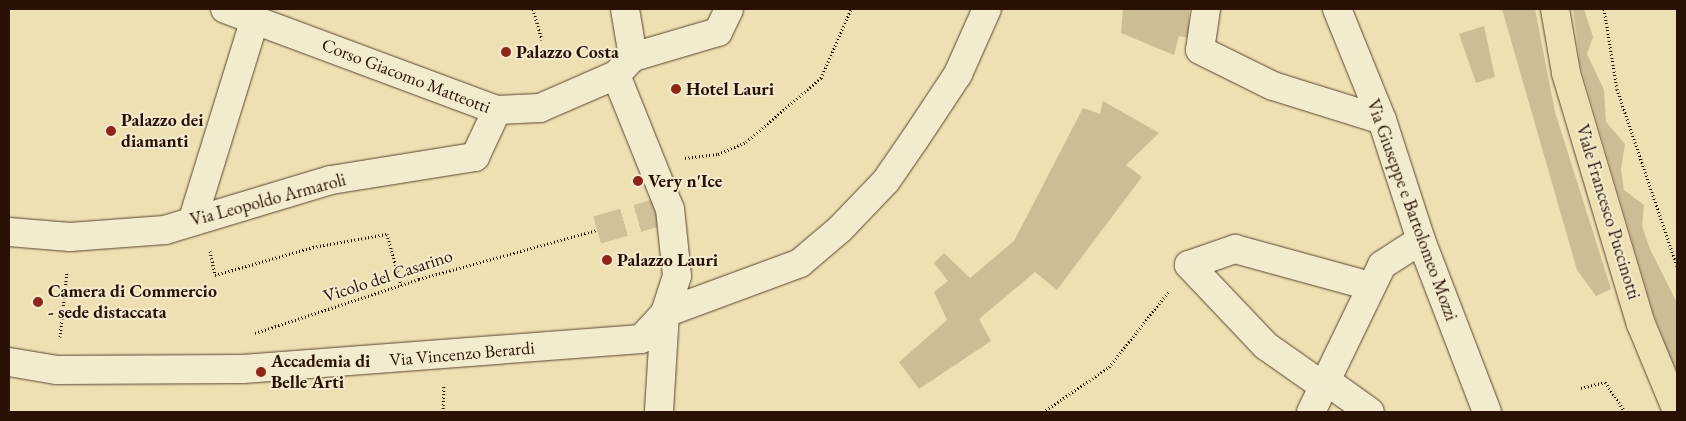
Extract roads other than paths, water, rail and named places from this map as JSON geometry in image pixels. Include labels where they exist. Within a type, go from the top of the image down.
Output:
[{"type":"main road","name":"Viale Francesco Puccinotti","points":[[1555,9],[1566,73],[1641,324],[1677,411]]},
{"type":"street","name":"Corso Giacomo Matteotti","points":[[225,9],[497,110],[540,108],[625,66],[718,32],[729,9]]},
{"type":"street","points":[[625,9],[625,66],[656,167],[677,276],[665,313],[659,412]]},
{"type":"street","points":[[665,313],[800,263],[840,229],[886,181],[915,140],[958,74],[987,9]]},
{"type":"street","points":[[1206,9],[1200,50],[1273,86],[1382,120]]},
{"type":"street","name":"Via Giuseppe e Bartolomeo Mozzi","points":[[1337,9],[1382,120],[1421,240],[1486,412]]},
{"type":"street","points":[[197,218],[255,19]]},
{"type":"street","name":"Via Leopoldo Armaroli","points":[[9,232],[70,238],[165,230],[197,218],[331,180],[475,157],[497,110]]},
{"type":"street","points":[[1311,412],[1370,286],[1382,265],[1421,240]]},
{"type":"street","points":[[1370,286],[1235,250],[1189,265],[1266,346],[1370,412]]},
{"type":"street","name":"Via Vincenzo Berardi","points":[[9,362],[57,370],[358,363],[641,339],[665,313]]},
{"type":"tunnel","points":[[597,230],[656,213]]},
{"type":"place","name":"Palazzo Costa","points":[[506,52]]},
{"type":"place","name":"Hotel Lauri","points":[[676,89]]},
{"type":"place","name":"Palazzo dei diamanti","points":[[111,131]]},
{"type":"place","name":"Very n'Ice","points":[[638,181]]},
{"type":"place","name":"Palazzo Lauri","points":[[607,260]]},
{"type":"place","name":"Camera di Commercio - sede distaccata","points":[[38,302]]},
{"type":"place","name":"Accademia di Belle Arti","points":[[261,372]]}]
